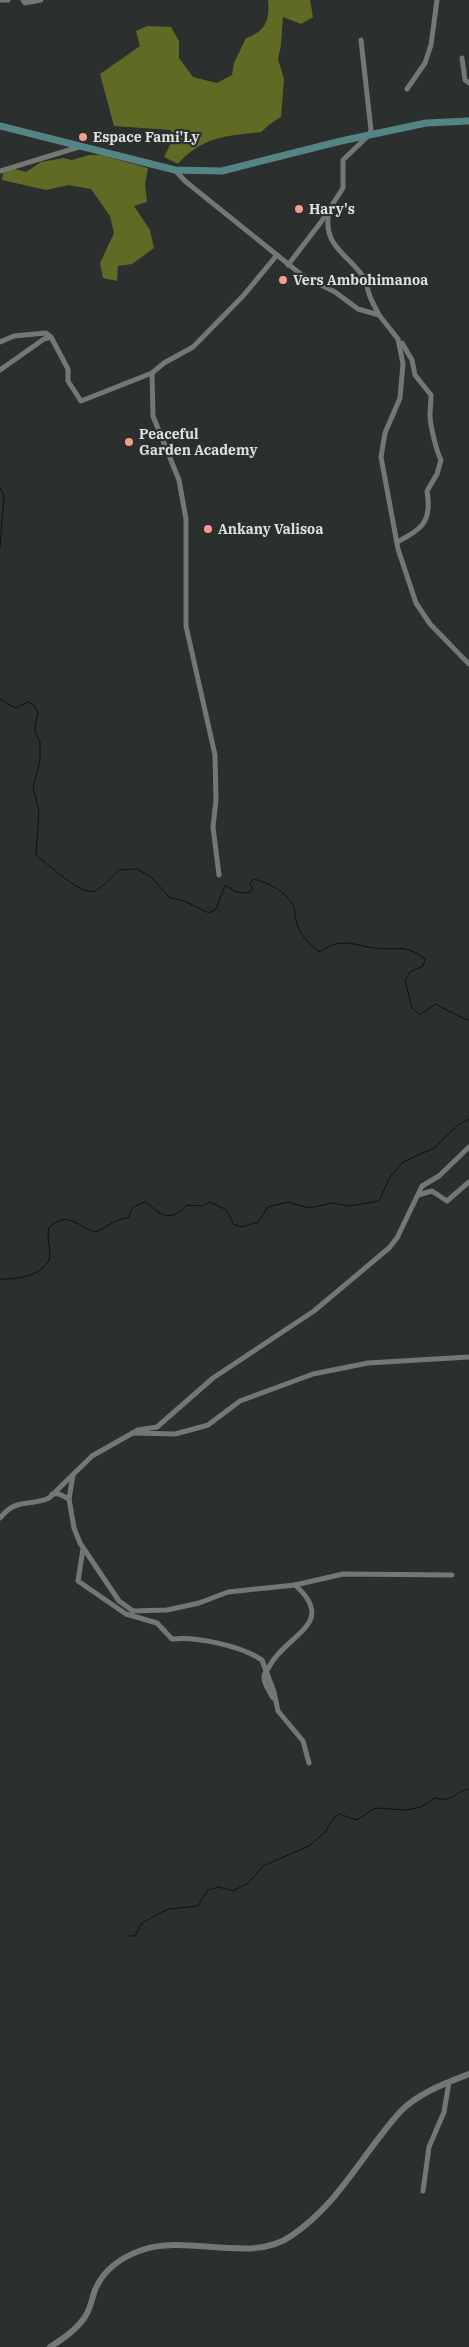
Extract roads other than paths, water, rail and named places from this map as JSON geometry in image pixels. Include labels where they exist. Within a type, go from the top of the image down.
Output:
[{"type":"main road","points":[[0,126],[84,145],[175,170],[222,171],[426,123],[469,121]]},
{"type":"street","points":[[0,0],[8,0]]},
{"type":"street","points":[[23,0],[25,3],[41,0]]},
{"type":"street","points":[[407,89],[425,63],[432,45],[437,0]]},
{"type":"street","points":[[288,266],[330,208],[344,185],[341,164],[343,160],[369,135],[371,130],[361,40]]},
{"type":"street","points":[[462,58],[465,80],[469,83]]},
{"type":"street","points":[[0,171],[84,145]]},
{"type":"street","points":[[175,170],[185,181],[288,266],[317,284],[335,292],[358,309],[379,315]]},
{"type":"street","points":[[330,208],[327,230],[330,237],[349,263],[362,275],[379,315],[398,339],[403,364],[400,398],[385,433],[381,457],[397,542],[411,594],[430,624],[469,664]]},
{"type":"street","points":[[0,342],[14,336],[46,333],[51,336],[68,369],[68,381],[81,401],[152,373],[193,347],[243,296],[277,255]]},
{"type":"street","points":[[0,370],[51,336]]},
{"type":"street","points":[[397,542],[426,522],[430,508],[427,491],[437,474],[441,460],[435,448],[436,441],[430,417],[431,395],[415,375],[412,360],[402,343]]},
{"type":"street","points":[[152,373],[153,416],[179,480],[186,519],[186,626],[214,754],[216,800],[213,828],[218,875]]},
{"type":"street","points":[[0,1518],[12,1507],[22,1502],[42,1501],[92,1456],[132,1434],[157,1427],[213,1378],[314,1311],[376,1260],[397,1238],[422,1186],[444,1172],[469,1147]]},
{"type":"street","points":[[418,1194],[432,1191],[447,1201],[469,1182]]},
{"type":"street","points":[[132,1434],[175,1434],[208,1425],[240,1401],[313,1374],[368,1363],[469,1357]]},
{"type":"street","points":[[73,1474],[69,1499],[74,1528],[83,1549],[120,1601],[143,1619]]},
{"type":"street","points":[[52,1494],[59,1494],[69,1499]]},
{"type":"street","points":[[83,1549],[78,1581],[115,1608],[135,1618],[157,1623],[172,1639],[189,1637],[208,1641],[214,1640],[258,1657],[264,1662],[267,1671]]},
{"type":"street","points":[[132,1610],[167,1610],[199,1603],[228,1592],[295,1585],[343,1574],[452,1575]]},
{"type":"street","points":[[295,1585],[311,1603],[313,1609],[305,1628],[273,1659],[264,1676],[264,1681],[278,1711],[303,1741],[309,1763]]},
{"type":"street","points":[[50,2347],[81,2322],[87,2314],[98,2283],[111,2266],[124,2258],[144,2249],[169,2245],[264,2246],[288,2238],[305,2227],[335,2198],[401,2111],[421,2095],[469,2074]]},
{"type":"street","points":[[423,2191],[429,2147],[444,2112],[450,2082]]},
{"type":"waterway","points":[[0,487],[4,496],[0,547]]},
{"type":"waterway","points":[[0,699],[15,708],[28,702],[34,705],[38,712],[35,733],[40,741],[40,761],[33,787],[39,812],[36,855],[65,878],[89,892],[95,891],[119,870],[137,869],[151,877],[170,898],[184,901],[209,913],[216,909],[225,885],[236,892],[249,893],[252,889],[250,883],[254,879],[259,880],[276,888],[290,900],[294,907],[296,921],[302,935],[319,952],[334,945],[346,943],[382,949],[405,949],[418,954],[425,959],[423,966],[410,972],[405,980],[412,1008],[420,1015],[435,1004],[469,1021]]},
{"type":"waterway","points":[[0,1279],[28,1276],[41,1270],[46,1265],[50,1256],[49,1228],[55,1223],[61,1220],[72,1221],[94,1232],[123,1218],[128,1218],[133,1207],[145,1202],[160,1213],[170,1216],[175,1215],[187,1205],[203,1206],[210,1202],[227,1212],[233,1224],[242,1227],[258,1222],[268,1207],[288,1202],[309,1208],[332,1203],[349,1206],[379,1201],[390,1177],[403,1162],[434,1148],[457,1126],[469,1119]]},
{"type":"waterway","points":[[127,1936],[135,1936],[142,1923],[168,1909],[198,1906],[208,1890],[219,1887],[233,1891],[248,1883],[263,1866],[309,1846],[326,1831],[333,1819],[339,1814],[357,1820],[375,1808],[407,1810],[421,1807],[435,1798],[450,1798],[469,1789]]},
{"type":"place","name":"Espace Fami'Ly","points":[[83,137]]},
{"type":"place","name":"Hary's","points":[[299,209]]},
{"type":"place","name":"Vers Ambohimanoa","points":[[283,280]]},
{"type":"place","name":"Peaceful Garden Academy","points":[[129,442]]},
{"type":"place","name":"Ankany Valisoa","points":[[208,529]]}]
